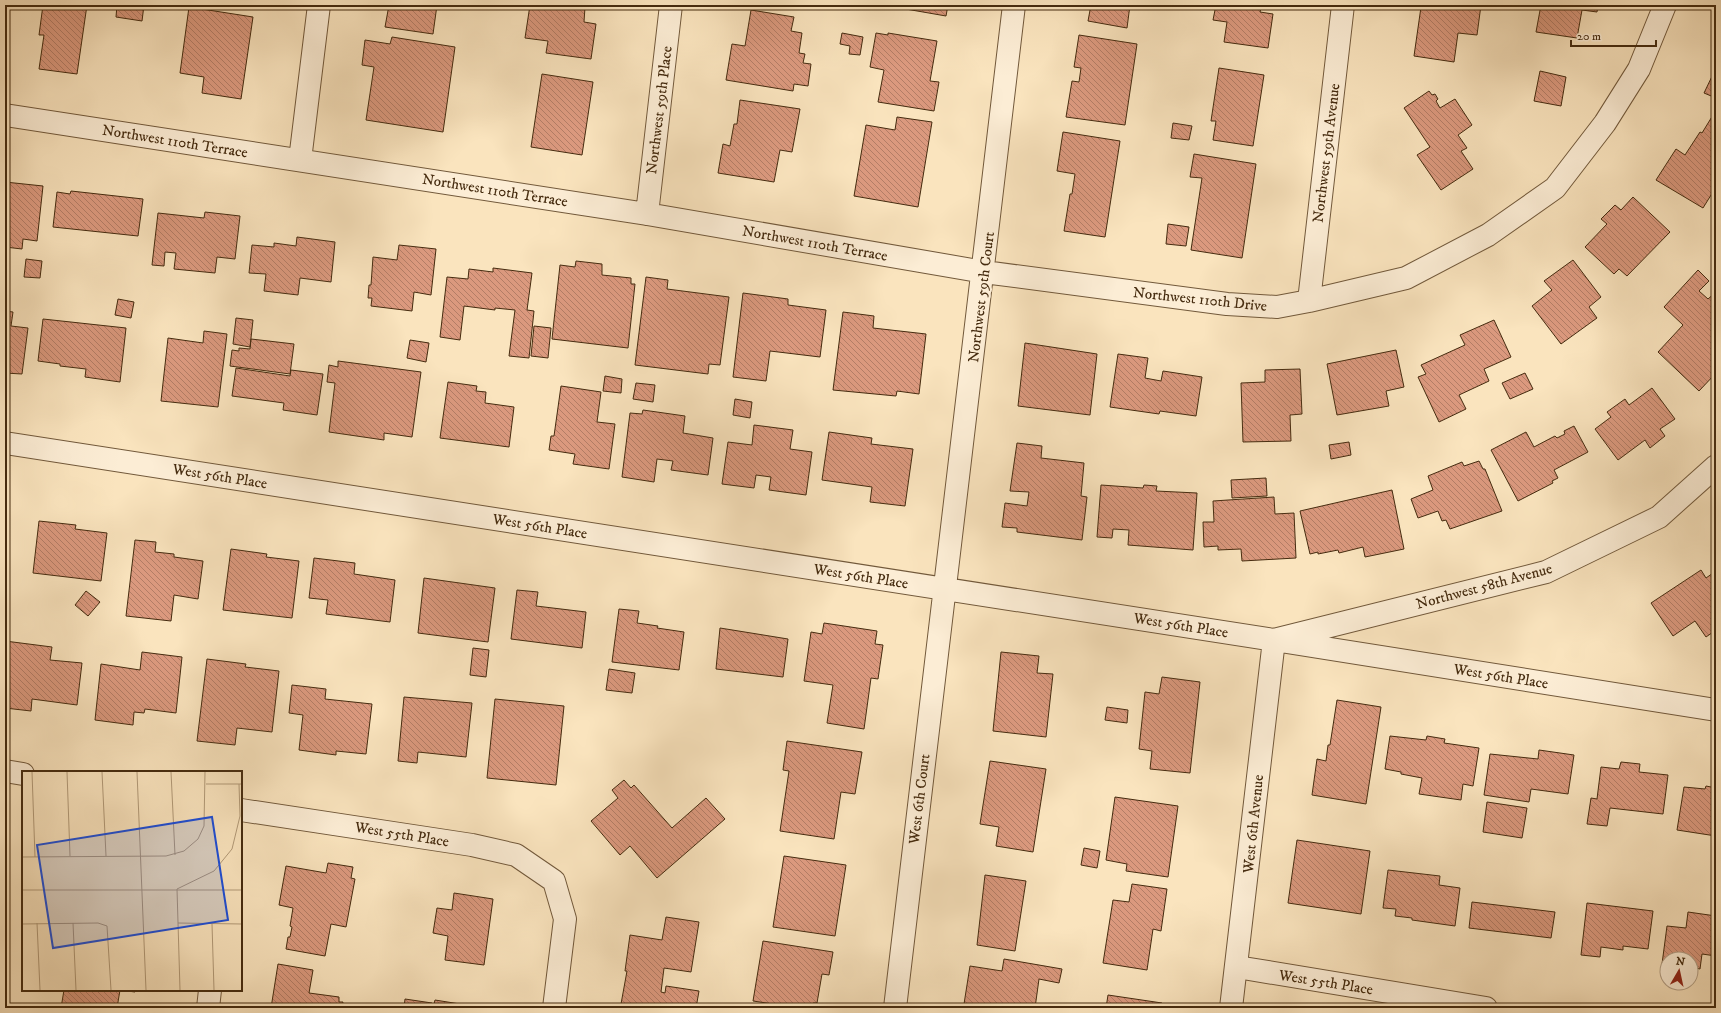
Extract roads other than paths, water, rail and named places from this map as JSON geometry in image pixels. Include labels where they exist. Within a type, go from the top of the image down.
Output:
[{"type":"street","points":[[300,160],[320,5]]},
{"type":"street","name":"Northwest 59th Place","points":[[647,214],[671,5]]},
{"type":"street","name":"Northwest 59th Court","points":[[945,589],[984,272],[1014,5]]},
{"type":"street","name":"Northwest 59th Avenue","points":[[1309,301],[1343,5]]},
{"type":"street","name":"Northwest 110th Drive","points":[[984,272],[1227,304],[1277,307],[1406,278],[1488,235],[1555,188],[1605,123],[1639,69],[1665,5]]},
{"type":"street","name":"Northwest 110th Terrace","points":[[5,115],[647,214],[984,272]]},
{"type":"street","name":"West 56th Place","points":[[5,443],[1716,710]]},
{"type":"street","name":"Northwest 58th Avenue","points":[[1274,640],[1546,572],[1659,517],[1716,466]]},
{"type":"street","name":"West 6th Court","points":[[895,1008],[945,589]]},
{"type":"street","name":"West 6th Avenue","points":[[1232,1008],[1274,640]]},
{"type":"street","points":[[5,771],[22,774]]},
{"type":"street","name":"West 55th Place","points":[[242,810],[472,845],[516,855],[554,881],[565,919],[554,1008]]},
{"type":"street","name":"West 55th Place","points":[[1237,967],[1486,1008]]},
{"type":"street","points":[[208,1008],[210,991]]}]
